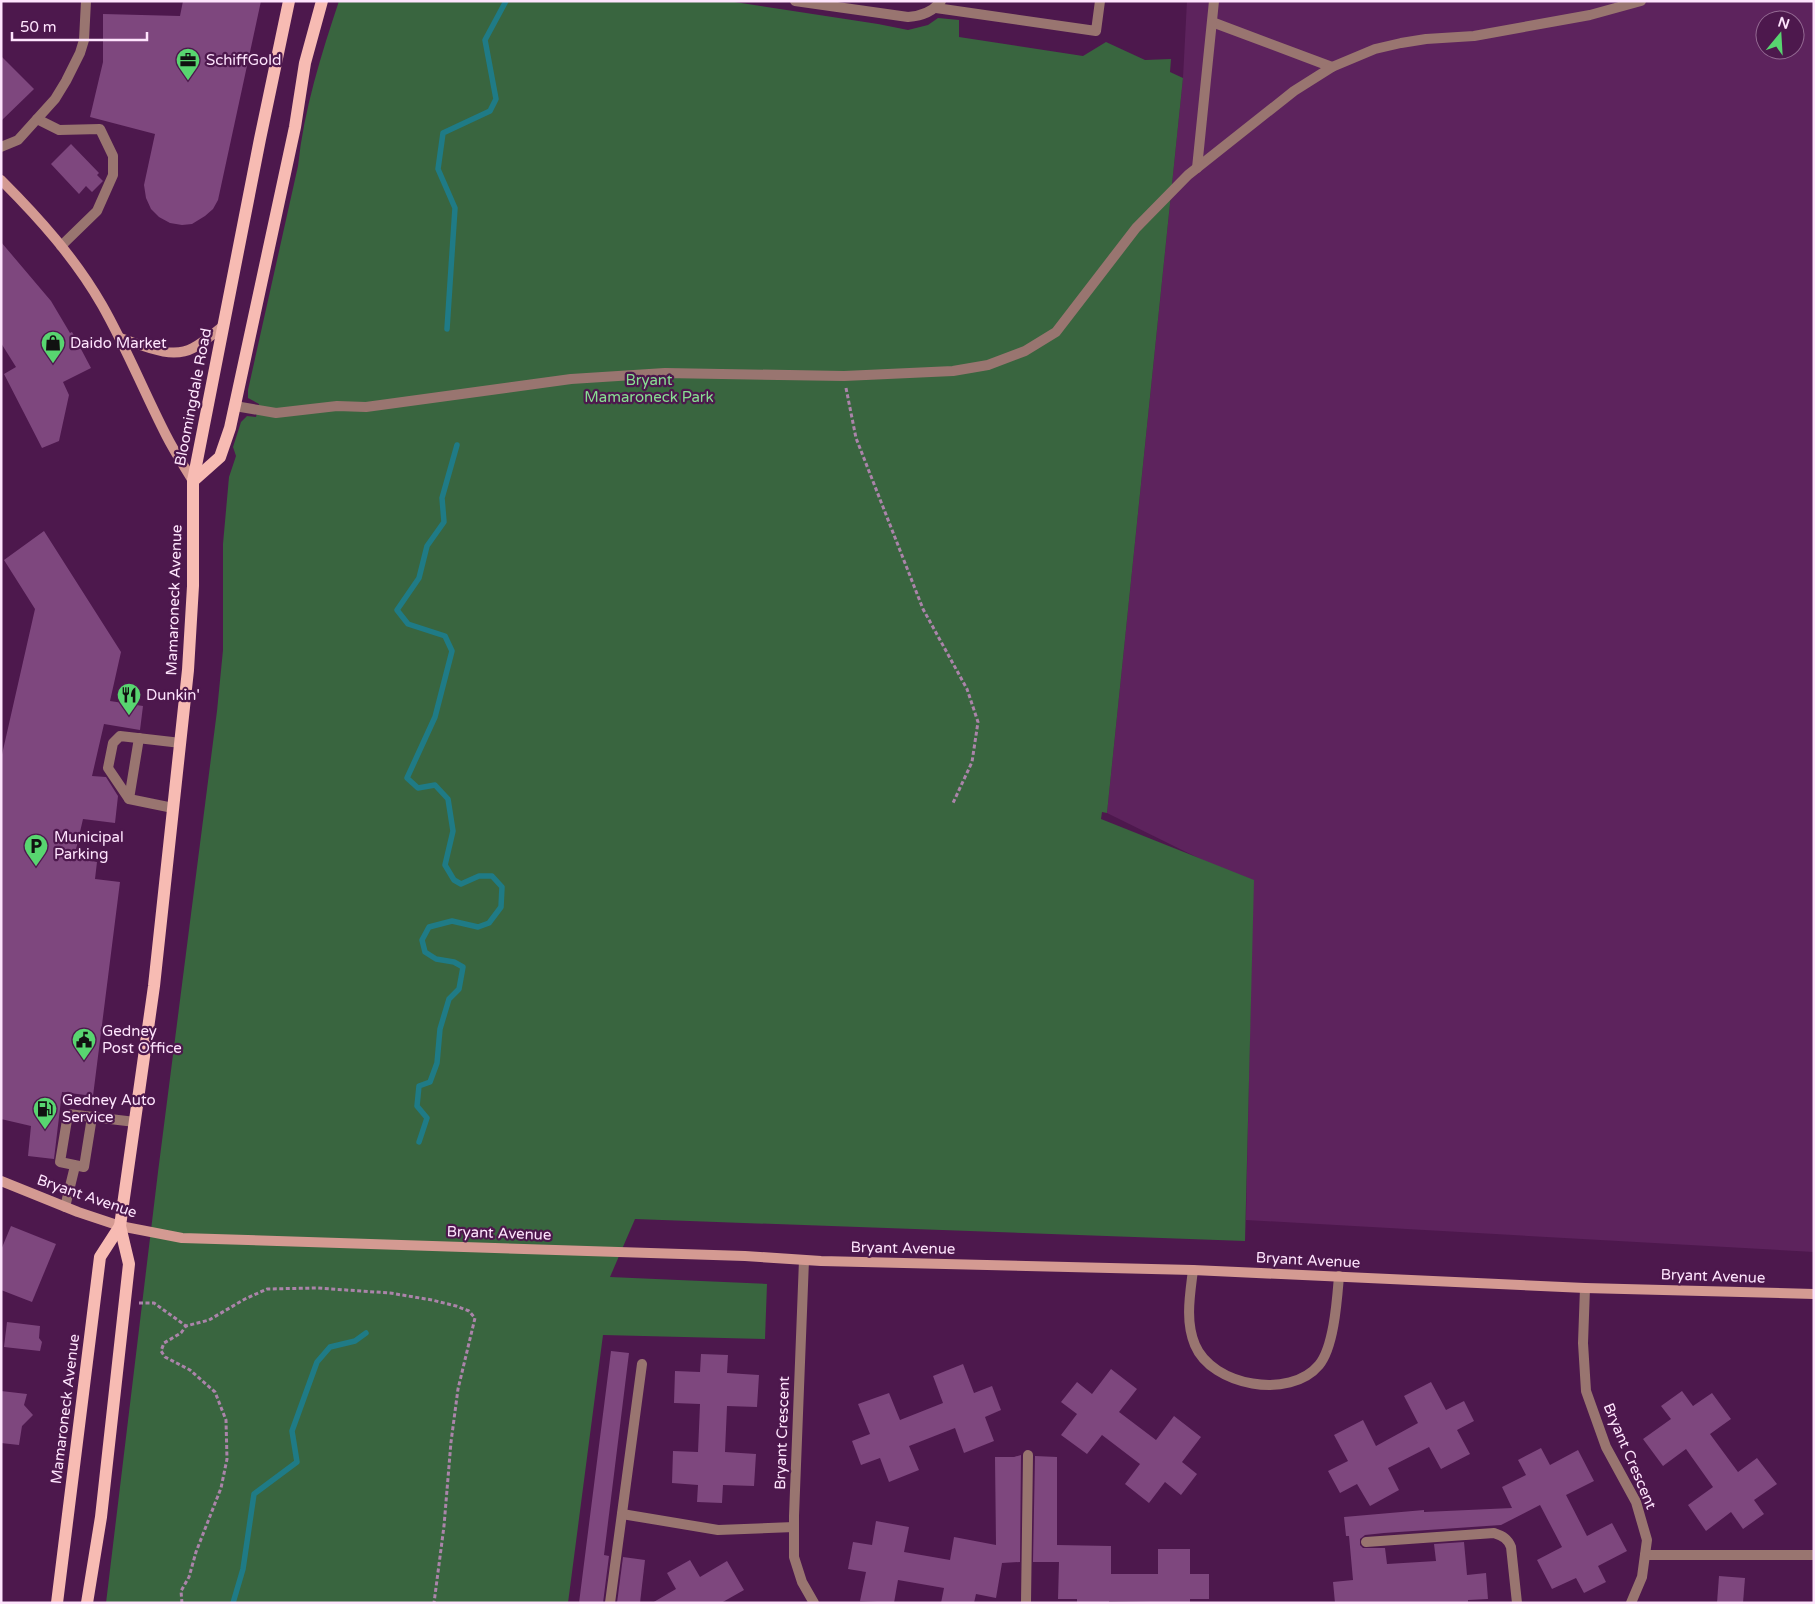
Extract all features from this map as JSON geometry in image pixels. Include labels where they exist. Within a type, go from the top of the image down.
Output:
[{"type":"main road","name":"Bloomingdale Road","points":[[193,481],[219,352],[222,326],[289,1]]},
{"type":"main road","name":"Bloomingdale Road","points":[[193,481],[220,457],[235,406],[295,127],[305,63],[322,1]]},
{"type":"main road","name":"Mamaroneck Avenue","points":[[87,1603],[101,1517],[129,1264],[120,1226],[154,986],[188,670],[194,546],[193,481]]},
{"type":"main road","name":"Mamaroneck Avenue","points":[[57,1603],[100,1257],[120,1226]]},
{"type":"street","points":[[1,147],[18,140],[55,99],[80,53],[84,40],[86,1]]},
{"type":"street","points":[[795,1],[908,17],[919,16],[939,4],[1096,30],[1100,1]]},
{"type":"street","points":[[1197,168],[1214,1]]},
{"type":"street","points":[[235,406],[276,413],[337,406],[366,407],[570,379],[665,373],[844,376],[953,371],[988,365],[1025,351],[1056,332],[1136,228],[1153,210],[1197,168],[1294,91],[1332,67],[1376,49],[1401,42],[1484,34],[1590,15],[1641,1]]},
{"type":"street","points":[[1212,22],[1332,67]]},
{"type":"street","points":[[37,119],[59,130],[100,129],[113,156],[113,175],[97,211],[61,246]]},
{"type":"street","name":"Mamaroneck Avenue","points":[[1,180],[61,246],[101,303],[167,436],[193,481]]},
{"type":"street","points":[[120,338],[159,350],[180,352],[192,349],[202,343],[222,326]]},
{"type":"street","points":[[173,808],[129,799],[108,768],[113,744],[120,736],[180,743]]},
{"type":"street","points":[[129,799],[139,738]]},
{"type":"street","points":[[92,1117],[84,1167],[60,1162],[68,1114],[135,1122]]},
{"type":"street","points":[[65,1207],[75,1166]]},
{"type":"street","name":"Bryant Avenue","points":[[1,1181],[65,1207],[120,1226],[182,1238],[754,1256],[804,1260],[1193,1270],[1585,1288],[1814,1294]]},
{"type":"street","name":"Bryant Crescent","points":[[804,1260],[794,1557],[802,1582],[814,1603]]},
{"type":"street","points":[[1193,1270],[1189,1305],[1190,1330],[1196,1347],[1206,1361],[1219,1372],[1235,1379],[1271,1386],[1293,1381],[1307,1375],[1319,1365],[1326,1354],[1336,1313],[1340,1276]]},
{"type":"street","name":"Bryant Crescent","points":[[1585,1288],[1583,1343],[1586,1392],[1606,1447],[1636,1502],[1647,1540],[1642,1577],[1631,1603]]},
{"type":"street","points":[[610,1603],[642,1364]]},
{"type":"street","points":[[1026,1603],[1028,1455]]},
{"type":"street","points":[[622,1514],[718,1530],[794,1527]]},
{"type":"street","points":[[1366,1542],[1494,1533],[1502,1536],[1509,1541],[1511,1547],[1517,1603]]},
{"type":"street","points":[[1645,1555],[1814,1555]]},
{"type":"path","points":[[844,376],[856,438],[922,609],[967,689],[978,722],[972,762],[954,804]]},
{"type":"path","points":[[182,1603],[181,1591],[189,1577],[196,1552],[221,1488],[227,1459],[226,1420],[215,1392],[190,1370],[165,1357],[161,1351],[164,1343],[181,1332],[186,1326],[209,1320],[266,1289],[317,1288],[390,1293],[432,1300],[469,1311],[475,1318],[450,1442],[444,1526],[434,1603]]},
{"type":"path","points":[[125,1303],[154,1303],[186,1326]]},
{"type":"shaded area","points":[[1187,1],[1814,1],[1814,1252],[1246,1220],[1253,885],[1107,813],[1183,78]]},
{"type":"green space","name":"Bryant Mamaroneck Park","points":[[339,1],[728,1],[908,30],[928,25],[938,18],[959,20],[959,37],[1083,56],[1106,42],[1145,60],[1171,59],[1170,72],[1183,78],[1107,813],[1102,812],[1101,819],[1254,880],[1245,1241],[635,1219],[610,1277],[767,1284],[765,1339],[603,1335],[568,1603],[106,1603],[158,1172],[217,711],[223,650],[223,544],[229,477],[236,456],[233,447],[241,422],[247,416],[256,417],[259,404],[248,398],[248,390],[298,166],[304,124],[320,62]]},
{"type":"building","points":[[183,1],[261,1],[218,200],[213,209],[205,216],[192,224],[182,225],[170,223],[159,217],[151,209],[146,198],[144,185],[155,134],[90,117],[103,62],[103,14],[180,16]]},
{"type":"building","points":[[1,56],[34,89],[1,121]]},
{"type":"building","points":[[71,144],[99,173],[97,175],[103,181],[92,192],[86,186],[79,194],[51,164]]},
{"type":"building","points":[[1,242],[51,301],[70,333],[72,332],[91,368],[63,382],[69,395],[59,441],[42,448],[4,374],[16,367],[1,343]]},
{"type":"building","name":"Municipal Parking","points":[[44,531],[121,652],[110,701],[143,706],[140,730],[104,724],[92,776],[106,777],[118,796],[115,823],[83,819],[74,858],[97,862],[95,879],[120,882],[93,1096],[62,1092],[54,1159],[28,1156],[31,1126],[1,1119],[1,759],[35,609],[4,560]]},
{"type":"building","points":[[11,1226],[56,1244],[32,1302],[1,1290],[1,1250]]},
{"type":"building","points":[[7,1322],[40,1326],[39,1338],[42,1342],[40,1351],[4,1347]]},
{"type":"building","points":[[611,1351],[629,1353],[604,1555],[609,1556],[603,1603],[579,1603]]},
{"type":"building","points":[[701,1354],[728,1355],[727,1373],[759,1375],[757,1407],[727,1406],[725,1452],[756,1454],[754,1486],[723,1485],[722,1503],[697,1502],[698,1485],[672,1483],[673,1451],[698,1452],[700,1404],[674,1403],[675,1371],[700,1372]]},
{"type":"building","points":[[963,1364],[974,1393],[992,1386],[1001,1410],[985,1417],[994,1441],[964,1453],[955,1428],[909,1446],[919,1470],[889,1482],[880,1458],[861,1465],[852,1441],[870,1434],[858,1404],[889,1393],[900,1420],[943,1403],[933,1376]]},
{"type":"building","points":[[1111,1369],[1137,1389],[1119,1412],[1156,1440],[1174,1416],[1201,1437],[1182,1462],[1197,1474],[1181,1495],[1165,1482],[1149,1503],[1125,1484],[1140,1464],[1102,1435],[1087,1454],[1061,1435],[1077,1414],[1061,1402],[1077,1382],[1092,1394]]},
{"type":"building","points":[[1431,1382],[1446,1410],[1464,1401],[1474,1421],[1457,1430],[1470,1454],[1441,1469],[1429,1447],[1388,1468],[1399,1490],[1370,1506],[1357,1484],[1340,1493],[1328,1471],[1348,1461],[1334,1435],[1363,1420],[1376,1446],[1418,1423],[1404,1396]]},
{"type":"building","points":[[1,1391],[27,1394],[24,1405],[33,1415],[22,1426],[19,1445],[1,1443]]},
{"type":"building","points":[[1682,1391],[1693,1406],[1712,1393],[1731,1419],[1710,1434],[1738,1472],[1757,1458],[1777,1484],[1754,1500],[1764,1514],[1743,1529],[1731,1512],[1706,1531],[1688,1505],[1713,1487],[1686,1449],[1663,1466],[1643,1439],[1671,1419],[1661,1406]]},
{"type":"building","points":[[1541,1448],[1550,1465],[1578,1450],[1594,1481],[1566,1495],[1587,1536],[1612,1523],[1627,1551],[1598,1566],[1606,1582],[1584,1593],[1576,1578],[1552,1589],[1537,1560],[1562,1547],[1540,1505],[1501,1525],[1384,1533],[1365,1535],[1360,1539],[1360,1545],[1363,1548],[1385,1548],[1387,1564],[1436,1561],[1434,1544],[1464,1542],[1467,1575],[1486,1573],[1488,1599],[1468,1600],[1468,1603],[1335,1603],[1333,1582],[1353,1580],[1349,1536],[1346,1536],[1344,1517],[1424,1510],[1424,1512],[1512,1508],[1502,1487],[1526,1475],[1518,1460]]},
{"type":"building","points":[[1021,1455],[1020,1562],[1002,1563],[996,1598],[976,1594],[974,1603],[941,1603],[944,1588],[898,1580],[894,1603],[860,1601],[866,1572],[848,1569],[853,1542],[872,1545],[876,1521],[909,1527],[904,1552],[950,1560],[954,1537],[996,1545],[995,1457]]},
{"type":"building","points":[[1035,1456],[1057,1457],[1057,1545],[1111,1546],[1111,1574],[1158,1574],[1158,1549],[1190,1549],[1190,1574],[1209,1574],[1209,1599],[1190,1599],[1190,1603],[1109,1601],[1109,1603],[1077,1603],[1077,1599],[1058,1599],[1059,1562],[1033,1562]]},
{"type":"building","points":[[623,1557],[645,1560],[640,1603],[617,1603]]},
{"type":"building","points":[[690,1560],[700,1577],[727,1561],[744,1590],[721,1603],[652,1603],[676,1589],[667,1573]]},
{"type":"building","points":[[1719,1576],[1745,1578],[1743,1603],[1717,1603]]},
{"type":"waterway","points":[[447,329],[455,208],[438,169],[443,133],[490,111],[496,99],[485,40],[506,1]]},
{"type":"waterway","points":[[419,1142],[427,1118],[417,1106],[419,1086],[430,1082],[437,1063],[440,1029],[449,999],[459,989],[463,967],[454,962],[436,959],[425,952],[422,940],[429,927],[452,921],[478,927],[489,923],[501,907],[502,887],[492,876],[479,876],[461,884],[454,880],[445,865],[453,831],[448,799],[435,785],[418,788],[407,778],[435,717],[452,651],[445,636],[408,624],[397,610],[419,578],[427,546],[444,522],[442,498],[457,445]]},
{"type":"waterway","points":[[233,1603],[243,1569],[254,1494],[297,1462],[292,1431],[317,1362],[330,1347],[355,1341],[366,1333]]},
{"type":"place","name":"SchiffGold","points":[[188,81]]},
{"type":"place","name":"Daido Market","points":[[53,364]]},
{"type":"place","name":"Dunkin'","points":[[129,716]]},
{"type":"place","name":"Municipal Parking","points":[[36,867]]},
{"type":"place","name":"Gedney Post Office","points":[[84,1061]]},
{"type":"place","name":"Gedney Auto Service","points":[[45,1130]]}]
